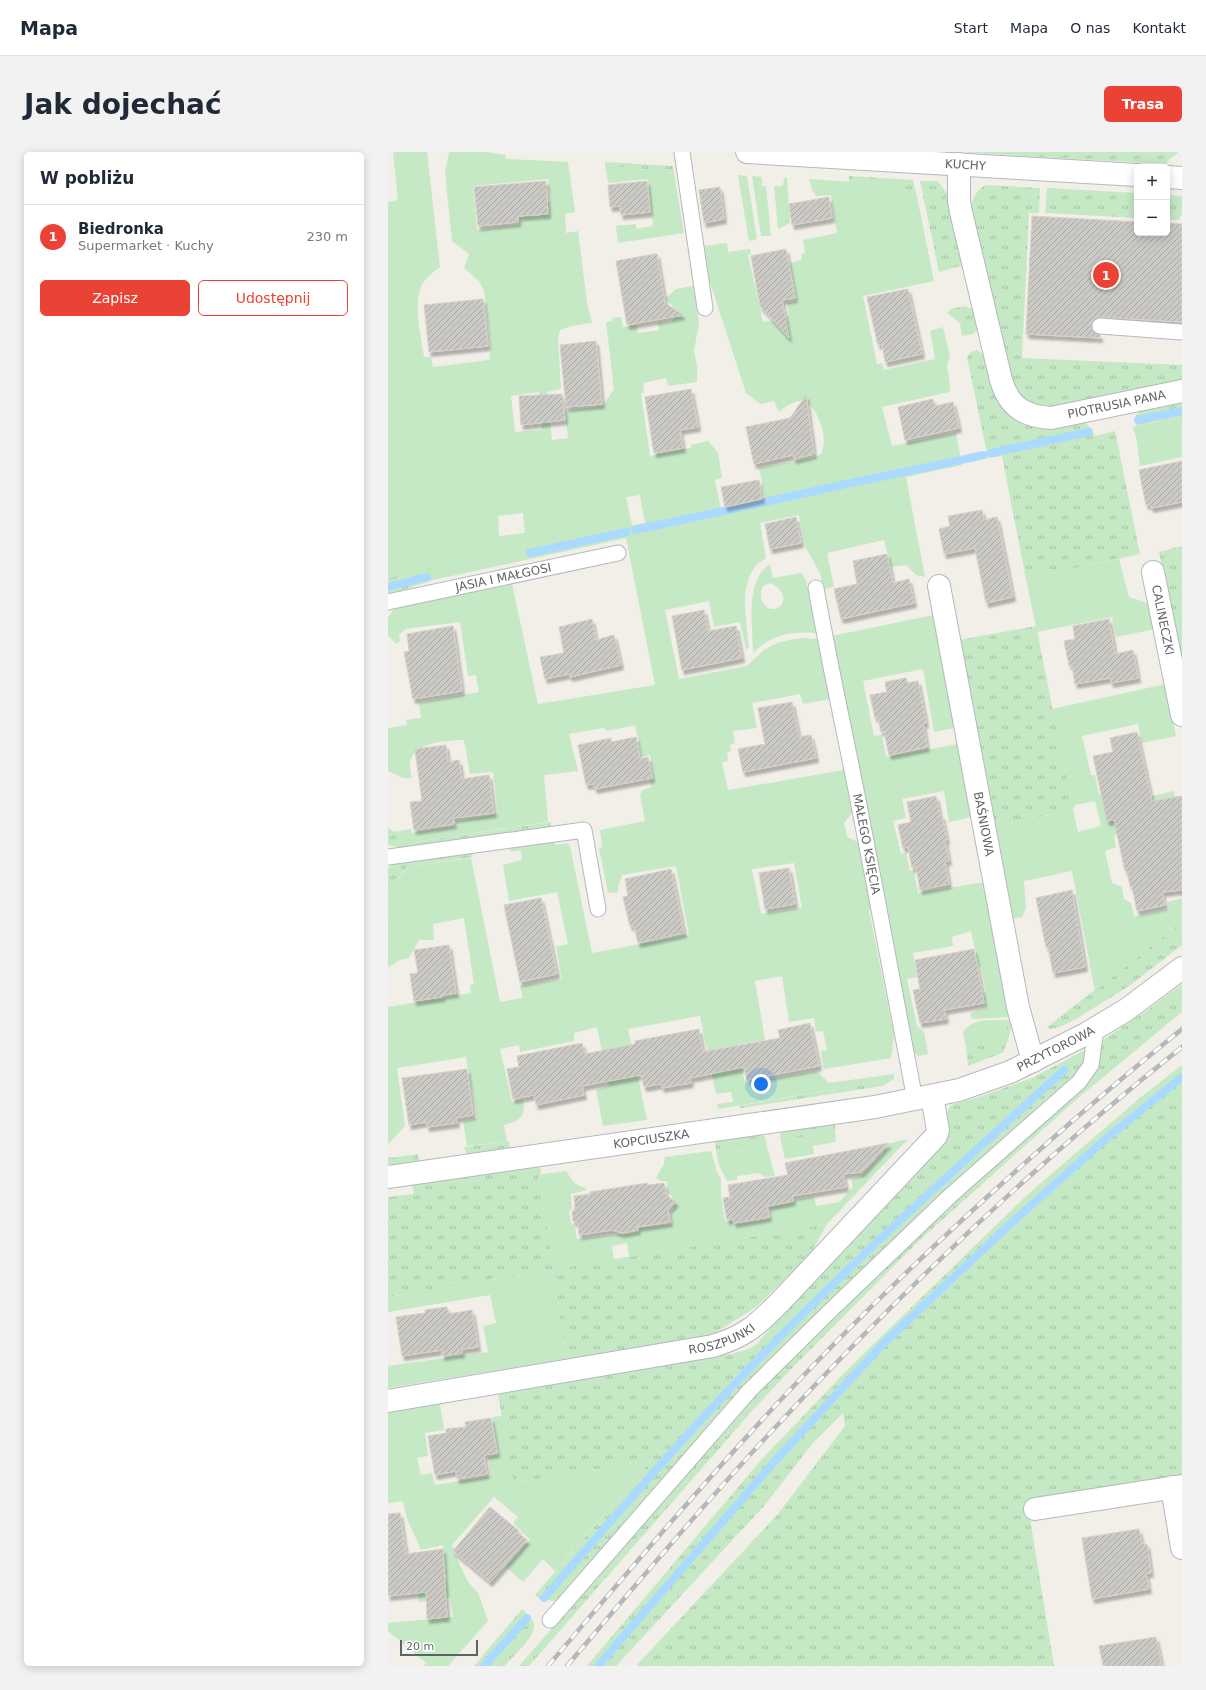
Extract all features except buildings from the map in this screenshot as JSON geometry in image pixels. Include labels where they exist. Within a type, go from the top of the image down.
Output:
[{"type":"street","name":"KUCHY","points":[[747,152],[1134,175]]},
{"type":"street","name":"PIOTRUSIA PANA","points":[[959,164],[959,201],[961,212],[1004,389],[1015,405],[1022,411],[1039,417],[1051,418],[1182,391]]},
{"type":"street","points":[[1170,177],[1182,178]]},
{"type":"street","name":"CALINECZKI","points":[[1153,572],[1182,715]]},
{"type":"street","name":"BAŚNIOWA","points":[[939,586],[1018,1007],[1033,1061]]},
{"type":"street","name":"PRZYTOROWA","points":[[923,1098],[992,1079],[1033,1061],[1096,1028],[1126,1010],[1182,968]]},
{"type":"street","name":"KOPCIUSZKA","points":[[388,1177],[849,1111],[923,1098]]},
{"type":"street","name":"ROSZPUNKI","points":[[388,1401],[713,1346],[745,1334],[758,1324],[780,1302],[936,1136],[938,1130],[923,1098]]},
{"type":"street","points":[[1035,1509],[1177,1486],[1182,1548]]},
{"type":"lane","points":[[682,152],[705,308]]},
{"type":"lane","points":[[1100,326],[1182,332]]},
{"type":"lane","name":"JASIA I MAŁGOSI","points":[[388,602],[618,553]]},
{"type":"lane","name":"MAŁEGO KSIĘCIA","points":[[816,588],[841,724],[863,825],[903,1040],[923,1098]]},
{"type":"lane","points":[[388,857],[584,830],[598,909]]},
{"type":"lane","points":[[550,1620],[750,1390],[951,1195],[1079,1082],[1091,1065],[1096,1028]]},
{"type":"green space","points":[[393,152],[427,152],[440,267],[425,280],[421,287],[419,296],[418,317],[424,357],[431,357],[433,367],[489,360],[491,346],[484,290],[478,280],[464,268],[469,254],[452,241],[445,173],[449,152],[486,152],[506,155],[505,158],[507,159],[568,162],[575,212],[565,214],[566,233],[578,231],[587,303],[592,323],[571,326],[560,330],[558,338],[561,389],[547,392],[552,440],[568,438],[565,411],[603,406],[614,389],[606,322],[612,321],[612,318],[621,317],[623,327],[637,325],[638,333],[659,330],[658,323],[671,322],[676,315],[672,305],[666,298],[676,289],[693,286],[699,323],[694,351],[697,366],[697,382],[668,386],[666,378],[643,383],[644,392],[641,393],[650,456],[691,448],[691,445],[708,441],[718,453],[722,478],[715,480],[721,510],[766,501],[759,468],[813,458],[821,454],[824,436],[821,424],[815,412],[808,403],[803,400],[784,407],[779,412],[774,401],[760,404],[746,393],[708,276],[704,246],[727,243],[728,252],[750,249],[751,254],[748,255],[763,322],[785,319],[789,315],[787,303],[797,301],[790,263],[802,260],[801,255],[805,253],[803,240],[837,233],[831,195],[816,196],[812,190],[809,179],[897,185],[906,188],[917,197],[934,281],[863,296],[877,364],[882,363],[884,370],[935,359],[930,331],[943,327],[950,357],[947,365],[950,387],[949,392],[882,407],[892,446],[956,433],[962,465],[906,477],[925,577],[916,575],[906,565],[891,567],[884,540],[827,553],[834,587],[824,589],[820,573],[805,546],[799,515],[760,523],[766,558],[754,568],[749,577],[747,586],[745,607],[749,648],[746,649],[740,622],[714,627],[709,601],[665,610],[679,679],[747,666],[765,649],[780,642],[800,638],[818,639],[830,699],[803,704],[800,694],[752,703],[757,728],[733,731],[735,743],[730,745],[731,751],[727,752],[728,761],[722,762],[728,790],[844,770],[852,813],[844,823],[847,837],[858,842],[871,909],[869,910],[894,1036],[891,1058],[824,1069],[821,1051],[827,1050],[823,1031],[816,1032],[814,1018],[789,1022],[782,976],[755,981],[765,1040],[737,1045],[745,1084],[817,1071],[829,1083],[894,1074],[894,1079],[718,1109],[717,1104],[733,1102],[731,1092],[716,1094],[700,1016],[628,1029],[647,1120],[603,1126],[596,1090],[609,1086],[597,1027],[574,1033],[574,1041],[520,1052],[519,1045],[500,1049],[512,1102],[523,1100],[524,1106],[523,1115],[518,1120],[504,1125],[507,1141],[467,1146],[463,1122],[477,1118],[466,1057],[397,1068],[405,1126],[388,1144],[388,1007],[471,993],[470,985],[474,984],[464,918],[433,924],[434,940],[419,940],[409,958],[400,960],[388,967],[390,888],[408,867],[471,858],[500,1002],[523,998],[520,986],[562,979],[556,947],[568,944],[557,892],[509,901],[503,865],[522,860],[521,850],[510,852],[510,848],[554,841],[555,845],[567,843],[570,846],[592,953],[689,935],[676,866],[622,875],[618,892],[608,893],[599,848],[602,847],[600,830],[645,821],[640,794],[643,790],[651,787],[650,781],[654,780],[650,755],[642,757],[635,725],[607,731],[604,728],[569,734],[578,771],[544,775],[548,822],[406,843],[393,832],[411,829],[412,833],[457,826],[456,821],[498,814],[493,772],[470,774],[464,740],[441,742],[425,746],[418,750],[413,755],[410,762],[412,778],[403,778],[388,771],[388,728],[407,725],[406,720],[421,718],[419,703],[479,692],[476,675],[468,676],[460,622],[405,629],[399,635],[400,641],[396,644],[388,635],[388,618],[396,606],[512,584],[538,704],[655,685],[626,538],[433,580],[431,568],[388,578],[388,202],[398,200]],"holes":[[[548,179],[550,202],[540,203],[541,216],[519,217],[519,225],[477,230],[473,186]],[[539,392],[542,430],[515,432],[511,396]],[[640,495],[645,523],[632,525],[626,497]],[[523,513],[525,533],[499,536],[498,516]],[[794,863],[802,908],[761,914],[752,869]]]},
{"type":"green space","points":[[956,152],[1179,152],[1167,161],[1166,164]]},
{"type":"green space","points":[[605,162],[673,166],[674,173],[605,165]]},
{"type":"green space","points":[[605,165],[674,173],[684,233],[618,243],[616,226],[636,224],[636,229],[653,226],[648,179],[608,183]]},
{"type":"green space","points":[[738,175],[747,176],[757,239],[749,241]]},
{"type":"green space","points":[[752,176],[762,177],[762,186],[766,186],[771,236],[761,236]]},
{"type":"green space","points":[[849,176],[913,180],[917,197],[897,185],[849,182]]},
{"type":"green space","points":[[784,178],[787,178],[790,223],[778,229],[774,186],[783,186]]},
{"type":"green space","points":[[920,181],[938,181],[947,194],[964,265],[939,272]]},
{"type":"green space","points":[[986,185],[1040,188],[1039,213],[1029,213],[1022,358],[1182,365],[1182,382],[1054,408],[1033,404],[1024,398],[1012,380],[971,207],[976,194]]},
{"type":"green space","points":[[1047,188],[1134,193],[1134,218],[1045,213]]},
{"type":"green space","points":[[1170,195],[1182,196],[1182,215],[1180,216],[1180,220],[1170,220]]},
{"type":"green space","points":[[965,306],[974,310],[979,327],[973,334],[962,336],[960,323],[947,313],[950,309]]},
{"type":"green space","points":[[977,350],[984,355],[994,391],[1086,423],[1095,436],[1115,431],[1140,554],[1026,579],[1002,456],[988,458],[967,357],[971,352]]},
{"type":"green space","points":[[1182,401],[1182,417],[1136,426],[1135,417],[1141,409]]},
{"type":"green space","points":[[1182,417],[1182,457],[1140,466],[1137,441],[1133,427]]},
{"type":"green space","points":[[1182,546],[1182,666],[1159,552]]},
{"type":"green space","points":[[1119,559],[1129,597],[1150,604],[1155,629],[1116,637],[1112,617],[1037,632],[1026,579]]},
{"type":"green space","points":[[770,564],[773,578],[801,573],[806,580],[816,633],[798,633],[774,638],[753,653],[753,593],[756,581]],"holes":[[[770,583],[779,589],[783,595],[781,605],[772,609],[766,607],[761,597],[763,586]]]},
{"type":"green space","points":[[432,567],[433,580],[388,595],[388,578]]},
{"type":"green space","points":[[933,615],[955,728],[934,732],[923,669],[863,681],[874,736],[882,735],[886,757],[958,744],[972,817],[949,822],[944,791],[902,799],[906,818],[893,821],[901,854],[906,853],[910,871],[914,871],[918,893],[985,882],[1011,1017],[972,1019],[970,1014],[972,1012],[986,1008],[983,993],[986,992],[971,931],[952,937],[953,946],[913,953],[917,977],[907,979],[917,1026],[924,1032],[928,1054],[918,1056],[914,1052],[832,636]]},
{"type":"green space","points":[[1036,626],[1073,810],[994,826],[959,640]]},
{"type":"green space","points":[[1166,684],[1176,736],[1142,743],[1138,724],[1082,736],[1091,775],[1095,775],[1099,795],[1114,791],[1117,804],[1174,791],[1177,809],[1117,834],[1114,837],[1116,847],[1105,851],[1112,883],[1122,887],[1124,899],[1131,903],[1134,917],[1169,909],[1168,902],[1182,898],[1182,922],[1095,991],[1072,871],[1024,881],[1026,908],[1022,917],[1012,919],[994,826],[1073,810],[1052,709]],"holes":[[[1095,801],[1101,826],[1078,832],[1073,810],[1075,805]]]},
{"type":"green space","points":[[551,822],[551,826],[401,848],[388,845],[388,827],[406,843]]},
{"type":"green space","points":[[472,853],[473,857],[407,867],[390,888],[388,920],[388,868],[394,864]]},
{"type":"green space","points":[[1182,922],[1182,945],[1129,986],[1076,1019],[1060,1027],[1050,1029],[1047,1027]]},
{"type":"green space","points":[[1182,984],[1182,1012],[1078,1098],[922,1238],[795,1365],[752,1411],[529,1666],[519,1666],[766,1383],[815,1332],[1094,1068],[1104,1039],[1145,1012]]},
{"type":"green space","points":[[985,1020],[1012,1020],[998,1041],[966,1047],[963,1033],[972,1024]]},
{"type":"green space","points":[[1012,1020],[1009,1037],[1002,1053],[968,1066],[966,1047],[998,1041]]},
{"type":"green space","points":[[1085,1050],[1084,1063],[1072,1080],[947,1190],[557,1601],[543,1600],[535,1595],[651,1460],[513,1483],[498,1394],[732,1354],[749,1349],[757,1344],[815,1276],[948,1134],[949,1126],[947,1115],[951,1105],[979,1097],[1032,1078]]},
{"type":"green space","points":[[1182,1065],[1182,1475],[1027,1500],[1054,1666],[636,1666],[778,1514],[845,1426],[843,1413],[812,1444],[764,1506],[616,1666],[587,1666],[761,1460],[853,1364],[1027,1195],[1141,1097]]},
{"type":"green space","points":[[894,1079],[882,1086],[741,1108],[739,1106]]},
{"type":"green space","points":[[835,1122],[835,1131],[781,1141],[780,1134],[783,1130]]},
{"type":"green space","points":[[835,1131],[836,1142],[813,1146],[814,1154],[785,1159],[781,1141]]},
{"type":"green space","points":[[761,1133],[765,1137],[766,1143],[716,1150],[715,1141]]},
{"type":"green space","points":[[908,1139],[827,1224],[629,1257],[627,1243],[612,1246],[614,1260],[554,1269],[538,1175],[566,1171],[574,1182],[587,1190],[571,1194],[572,1208],[569,1212],[571,1223],[575,1226],[577,1239],[623,1235],[639,1232],[639,1228],[672,1224],[671,1213],[674,1208],[672,1196],[668,1193],[667,1181],[661,1181],[656,1178],[664,1164],[665,1157],[711,1151],[717,1172],[721,1179],[721,1195],[725,1221],[732,1221],[733,1225],[771,1219],[770,1207],[793,1203],[795,1200],[814,1197],[816,1206],[839,1202],[853,1187],[851,1179],[861,1176],[884,1153],[883,1145]]},
{"type":"green space","points":[[509,1141],[510,1149],[467,1155],[464,1147]]},
{"type":"green space","points":[[766,1143],[775,1176],[765,1177],[759,1173],[737,1176],[737,1180],[727,1181],[719,1165],[716,1150]]},
{"type":"green space","points":[[418,1154],[419,1162],[399,1165],[388,1164],[388,1156],[391,1158]]},
{"type":"green space","points":[[540,1166],[541,1175],[538,1175],[554,1269],[827,1224],[810,1255],[756,1307],[707,1338],[567,1359],[552,1270],[388,1297],[388,1197],[414,1194],[412,1184]]},
{"type":"green space","points":[[552,1270],[567,1359],[388,1388],[388,1366],[488,1352],[483,1326],[496,1323],[490,1295],[388,1312],[388,1297]]},
{"type":"green space","points":[[440,1404],[444,1430],[425,1433],[428,1456],[417,1458],[421,1475],[432,1473],[435,1485],[491,1476],[488,1457],[499,1455],[492,1417],[502,1416],[514,1483],[651,1460],[555,1571],[543,1559],[523,1582],[506,1567],[530,1540],[513,1523],[518,1517],[494,1497],[452,1545],[468,1582],[478,1593],[488,1621],[448,1666],[424,1666],[426,1663],[388,1631],[388,1623],[453,1617],[450,1598],[419,1602],[416,1582],[447,1578],[443,1545],[421,1550],[407,1519],[403,1501],[388,1503],[388,1412]]},
{"type":"green space","points":[[522,1609],[533,1621],[534,1626],[533,1632],[524,1645],[504,1666],[474,1666]]},
{"type":"waterway","points":[[1138,420],[1182,411]]},
{"type":"waterway","points":[[991,453],[1089,432]]},
{"type":"waterway","points":[[852,483],[984,455]]},
{"type":"waterway","points":[[747,506],[846,484]]},
{"type":"waterway","points":[[635,530],[742,507]]},
{"type":"waterway","points":[[530,553],[626,532]]},
{"type":"waterway","points":[[388,587],[427,577]]},
{"type":"waterway","points":[[544,1598],[630,1499],[748,1369],[813,1303],[1064,1070]]},
{"type":"waterway","points":[[598,1666],[774,1462],[884,1343],[1007,1227],[1108,1137],[1182,1077]]},
{"type":"waterway","points":[[484,1666],[527,1618]]},
{"type":"railway","points":[[548,1666],[716,1471],[839,1339],[906,1273],[1009,1177],[1095,1101],[1182,1029]]},
{"type":"railway","points":[[567,1666],[701,1509],[784,1418],[878,1320],[1026,1179],[1077,1134],[1182,1047]]},
{"type":"place","name":"Biedronka","points":[[1106,275]]}]
